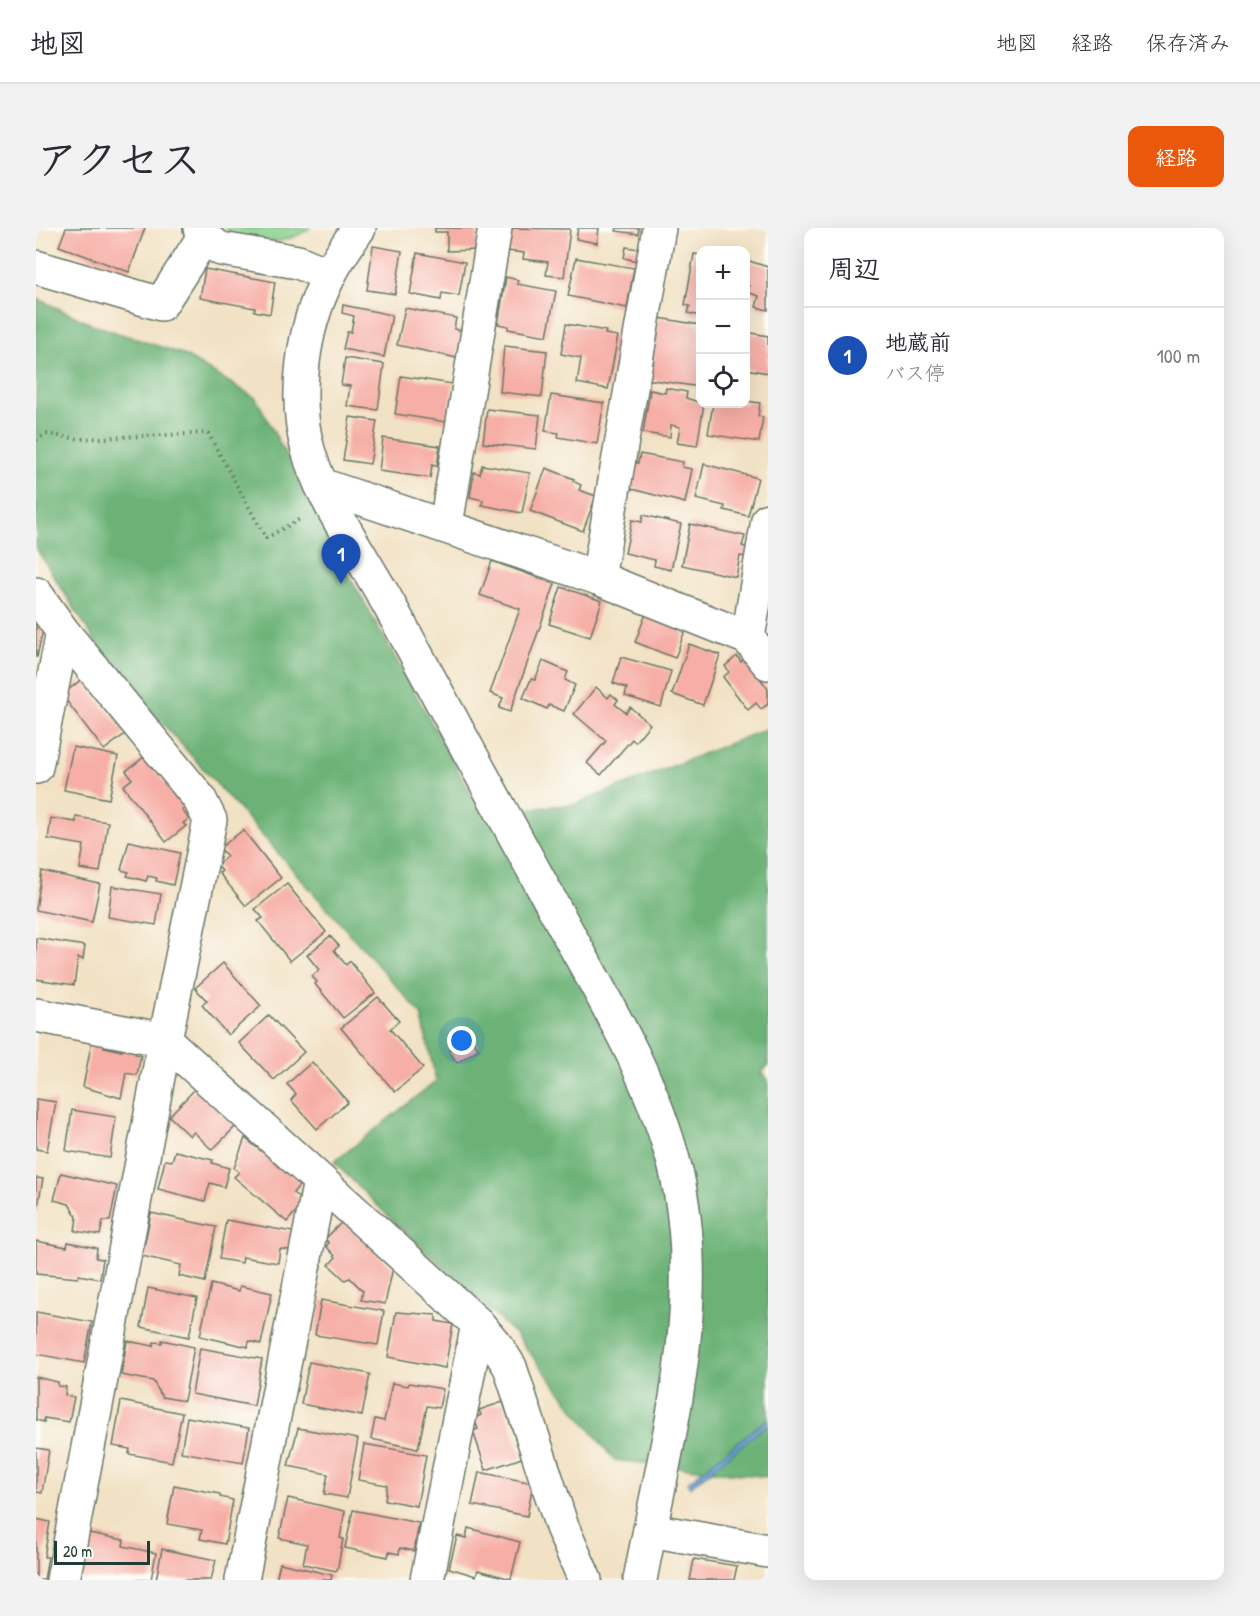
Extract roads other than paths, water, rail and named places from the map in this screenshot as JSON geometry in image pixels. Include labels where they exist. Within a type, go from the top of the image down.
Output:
[{"type":"street","points":[[359,228],[328,275],[310,326],[303,392],[303,418],[313,496],[375,578],[644,1073],[675,1169],[681,1208],[687,1301],[685,1349],[640,1580]]},
{"type":"street","points":[[446,525],[495,228]]},
{"type":"street","points":[[598,578],[659,228]]},
{"type":"street","points":[[36,267],[161,304],[202,233],[221,249],[298,262],[328,275]]},
{"type":"street","points":[[313,496],[446,525],[598,578],[748,638],[768,663]]},
{"type":"street","points":[[748,638],[768,520]]},
{"type":"street","points":[[36,594],[63,632],[199,798],[210,820],[165,1040],[63,1580]]},
{"type":"street","points":[[36,767],[63,632]]},
{"type":"street","points":[[36,1015],[165,1040],[478,1324],[510,1367],[562,1527],[585,1580]]},
{"type":"street","points":[[242,1580],[320,1180]]},
{"type":"street","points":[[427,1580],[478,1324]]},
{"type":"street","points":[[650,1530],[768,1551]]},
{"type":"water","points":[[768,1418],[768,1424],[690,1487],[687,1483]]},
{"type":"place","name":"地蔵前","points":[[341,584]]}]
